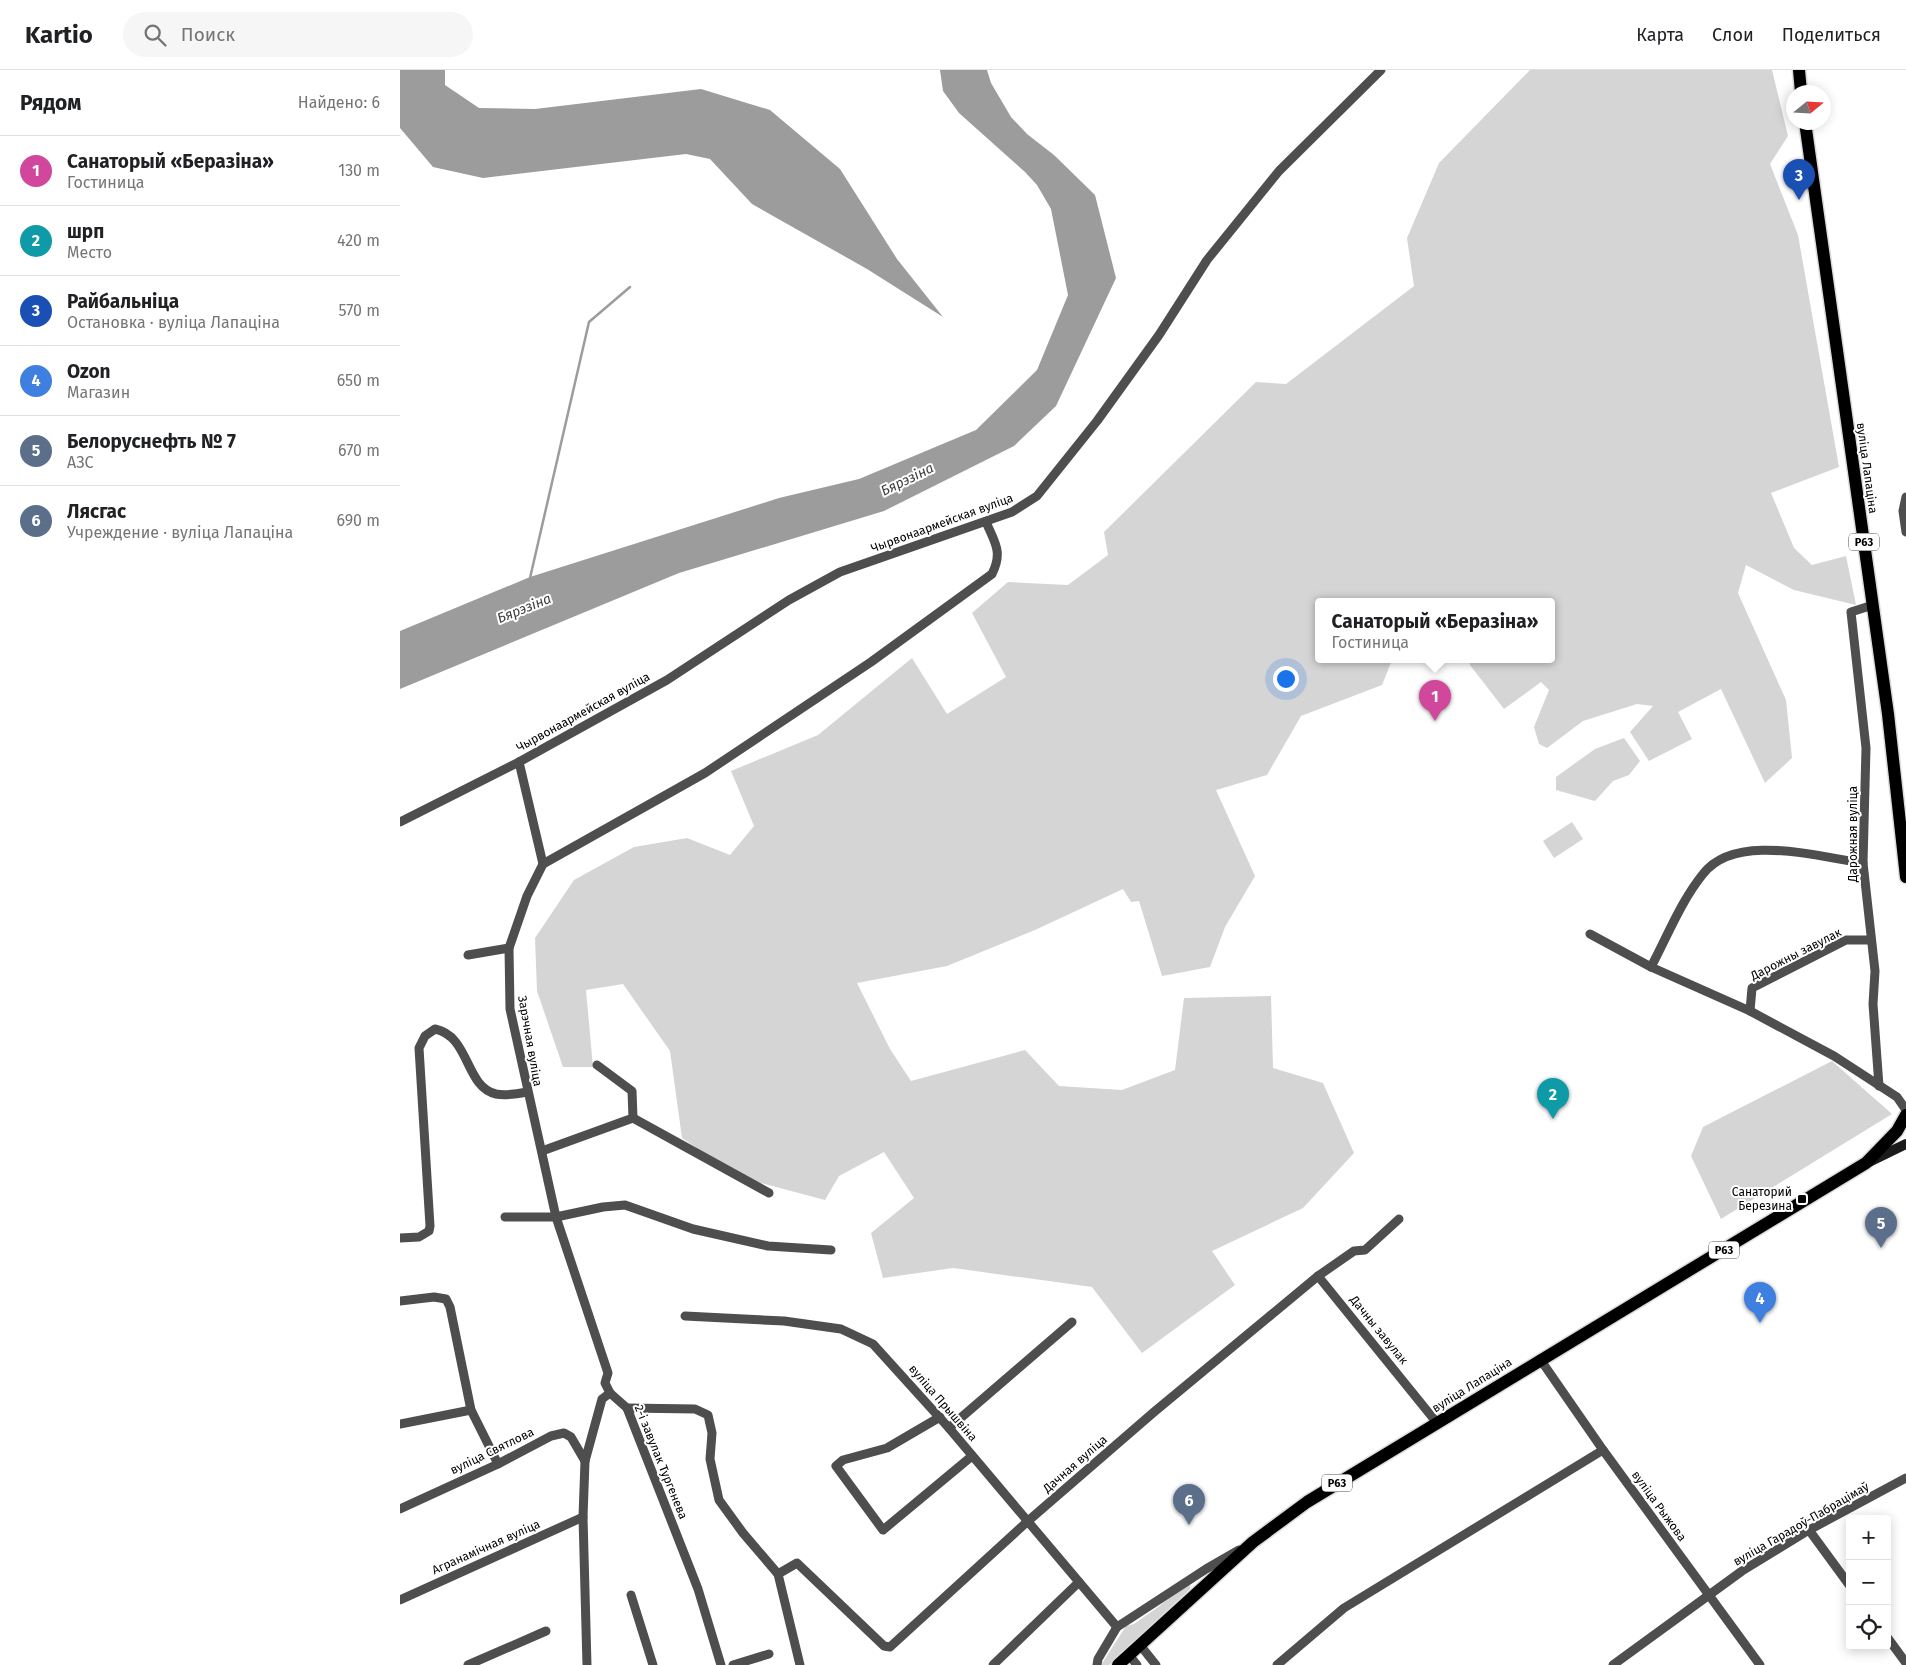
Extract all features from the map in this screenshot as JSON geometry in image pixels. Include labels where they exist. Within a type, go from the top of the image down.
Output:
[{"type":"main road","points":[[1798,70],[1800,85]]},
{"type":"main road","name":"вуліца Лапаціна","points":[[1806,130],[1888,714],[1906,877]]},
{"type":"main road","name":"вуліца Лапаціна","points":[[1906,1115],[1903,1124],[1906,1130]]},
{"type":"main road","name":"вуліца Лапаціна","points":[[1866,1163],[1897,1131],[1906,1115]]},
{"type":"main road","name":"вуліца Лапаціна","points":[[1118,1665],[1133,1660],[1140,1645],[1253,1542],[1307,1502],[1866,1163],[1906,1144]]},
{"type":"street","name":"Чырвонаармейская вуліца","points":[[400,822],[519,762],[667,680],[789,600],[840,572],[986,522],[1019,509],[1037,496],[1097,420],[1159,335],[1207,260],[1279,171],[1381,70]]},
{"type":"street","points":[[1906,497],[1903,511],[1906,532]]},
{"type":"street","points":[[519,762],[543,864],[705,773],[871,662],[992,574],[998,561],[998,550],[986,522]]},
{"type":"street","name":"Дарожная вуліца","points":[[1873,605],[1851,612],[1866,748],[1863,864],[1875,971],[1872,1004],[1879,1086]]},
{"type":"street","points":[[1651,967],[1690,892],[1704,872],[1721,859],[1748,850],[1772,850],[1863,864]]},
{"type":"street","name":"Зарэчная вуліца","points":[[542,1151],[527,1092],[510,1009],[509,948],[527,896],[543,864]]},
{"type":"street","points":[[1590,934],[1651,967],[1750,1011],[1834,1056],[1897,1097],[1906,1110]]},
{"type":"street","name":"Дарожны завулак","points":[[1750,1011],[1752,988],[1846,940],[1871,940]]},
{"type":"street","points":[[468,955],[509,948]]},
{"type":"street","points":[[400,1238],[419,1237],[429,1231],[430,1226],[419,1048],[425,1036],[435,1029],[445,1031],[457,1042],[469,1067],[485,1090],[504,1095],[527,1092]]},
{"type":"street","points":[[597,1064],[632,1091],[632,1118]]},
{"type":"street","points":[[587,1665],[583,1517],[585,1461],[602,1399],[610,1393],[605,1384],[608,1373],[556,1217],[542,1151],[632,1118],[769,1193]]},
{"type":"street","points":[[505,1217],[556,1217],[603,1207],[625,1206],[693,1229],[768,1246],[831,1250]]},
{"type":"street","name":"Дачная вуліца","points":[[778,1574],[797,1563],[884,1646],[890,1647],[1028,1521],[1318,1276],[1354,1251],[1365,1250],[1399,1219]]},
{"type":"street","name":"Дачны завулак","points":[[1318,1276],[1437,1423]]},
{"type":"street","points":[[400,1301],[434,1297],[446,1299],[450,1307],[471,1410],[498,1464]]},
{"type":"street","name":"вуліца Прышвіна","points":[[684,1316],[784,1321],[841,1329],[873,1344],[940,1417],[1117,1627]]},
{"type":"street","points":[[949,1428],[1072,1322]]},
{"type":"street","name":"вуліца Рыжова","points":[[1540,1359],[1603,1450],[1760,1665]]},
{"type":"street","name":"2-і завулак Тургенева","points":[[610,1393],[627,1408],[698,1589],[721,1665]]},
{"type":"street","points":[[627,1408],[674,1407],[695,1409],[708,1415],[712,1433],[710,1459],[719,1500],[743,1533],[778,1574],[800,1665]]},
{"type":"street","points":[[400,1424],[471,1410]]},
{"type":"street","points":[[940,1417],[887,1448],[843,1460],[836,1466],[883,1530],[972,1456]]},
{"type":"street","name":"вуліца Святлова","points":[[400,1509],[498,1464],[551,1436],[564,1433],[571,1437],[585,1461]]},
{"type":"street","points":[[1277,1665],[1344,1608],[1603,1450]]},
{"type":"street","name":"вуліца Гарадоў-Пабрацімаў","points":[[1613,1665],[1742,1571],[1809,1530],[1906,1479]]},
{"type":"street","name":"Агранамічная вуліца","points":[[400,1600],[583,1517]]},
{"type":"street","points":[[1809,1530],[1846,1581]]},
{"type":"street","points":[[1096,1665],[1117,1627],[1206,1569],[1253,1542]]},
{"type":"street","points":[[993,1665],[1079,1582]]},
{"type":"street","points":[[631,1595],[653,1665]]},
{"type":"street","points":[[468,1665],[546,1631]]},
{"type":"street","points":[[1891,1642],[1906,1663]]},
{"type":"street","points":[[1140,1645],[1156,1665]]},
{"type":"street","points":[[733,1665],[769,1654]]},
{"type":"shaded area","points":[[1530,70],[1772,70],[1788,136],[1770,164],[1798,235],[1839,467],[1771,493],[1794,548],[1812,565],[1846,556],[1856,605],[1794,590],[1746,565],[1738,593],[1786,700],[1792,758],[1765,783],[1721,689],[1678,712],[1692,739],[1649,761],[1630,732],[1653,706],[1637,704],[1583,721],[1547,748],[1539,744],[1534,727],[1549,690],[1541,682],[1504,709],[1470,663],[1555,663],[1555,598],[1315,598],[1315,663],[1391,663],[1382,685],[1301,716],[1267,775],[1216,790],[1255,876],[1225,927],[1210,967],[1162,976],[1139,901],[1131,902],[1123,889],[1035,930],[947,966],[857,983],[890,1049],[911,1081],[1025,1050],[1059,1086],[1122,1090],[1175,1070],[1184,998],[1271,996],[1273,1068],[1323,1083],[1354,1153],[1303,1208],[1212,1251],[1235,1285],[1142,1353],[1092,1287],[953,1268],[883,1278],[871,1233],[914,1198],[884,1152],[839,1176],[825,1200],[739,1177],[682,1138],[670,1051],[623,984],[586,990],[593,1067],[563,1067],[537,991],[535,938],[574,880],[634,847],[687,838],[730,855],[754,826],[731,771],[818,735],[912,658],[947,714],[1006,677],[972,613],[1008,582],[1068,585],[1108,555],[1104,532],[1256,382],[1286,384],[1414,286],[1407,238],[1439,163]]},
{"type":"shaded area","points":[[1624,738],[1640,761],[1629,775],[1613,781],[1595,801],[1556,790],[1556,777],[1595,749]]},
{"type":"shaded area","points":[[1572,822],[1583,839],[1554,858],[1543,841]]},
{"type":"shaded area","points":[[1832,1061],[1892,1114],[1721,1219],[1691,1156],[1703,1127]]},
{"type":"shaded area","points":[[1187,1584],[1190,1585],[1190,1589],[1109,1665],[1101,1665],[1126,1626],[1134,1624]]},
{"type":"water","points":[[400,70],[445,70],[445,85],[479,108],[535,109],[701,89],[770,110],[840,169],[897,259],[943,317],[867,269],[752,204],[710,159],[686,154],[483,178],[433,167],[400,128]]},
{"type":"water","name":"Бярэзіна","points":[[940,70],[987,70],[991,83],[1011,117],[1027,134],[1054,155],[1095,195],[1116,278],[1056,406],[1014,446],[884,511],[679,573],[400,689],[400,631],[530,577],[779,498],[859,479],[976,430],[1037,370],[1068,295],[1051,209],[1037,185],[1025,172],[959,113],[943,91]]},
{"type":"waterway","points":[[530,578],[589,322],[630,287]]},
{"type":"place","name":"Райбальніца","points":[[1799,200]]},
{"type":"place","name":"Санаторый «Беразіна»","points":[[1435,721]]},
{"type":"place","name":"шрп","points":[[1553,1119]]},
{"type":"place","name":"Санаторий Березина","points":[[1802,1199]]},
{"type":"place","name":"Белоруснефть № 7","points":[[1881,1248]]},
{"type":"place","name":"Ozon","points":[[1760,1323]]},
{"type":"place","name":"Лясгас","points":[[1189,1525]]}]
